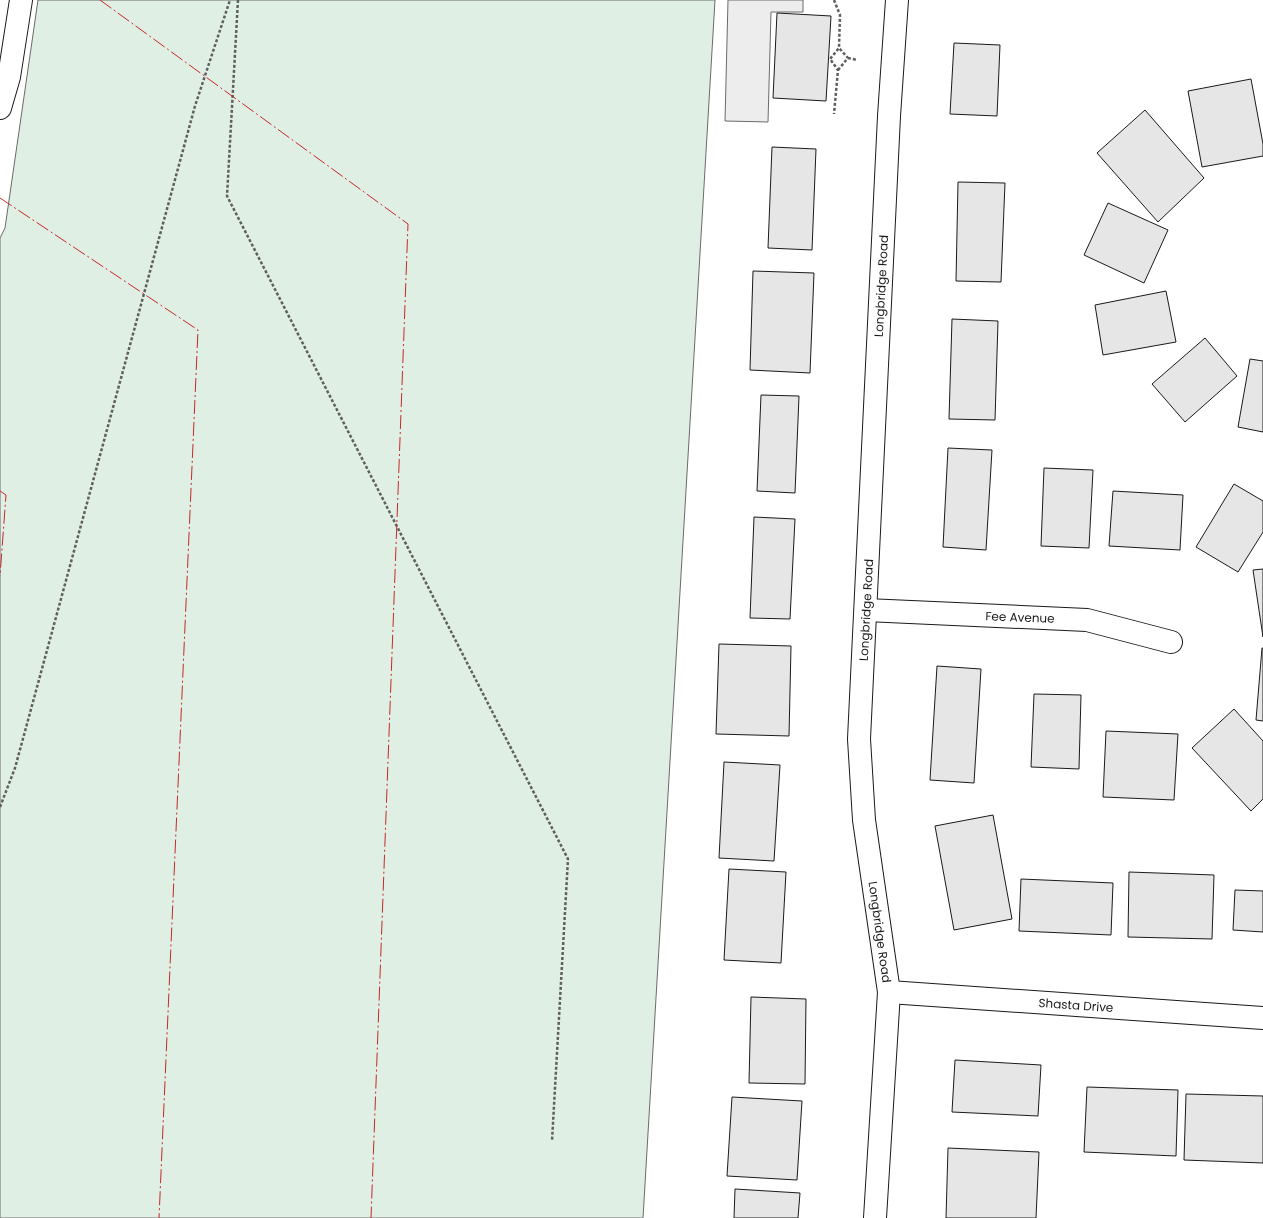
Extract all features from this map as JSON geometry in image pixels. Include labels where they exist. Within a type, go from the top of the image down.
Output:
[{"type":"main road","points":[[0,108],[9,76],[21,0]]},
{"type":"main road","name":"Longbridge Road","points":[[875,1218],[889,992],[864,820],[859,739],[889,116],[897,0]]},
{"type":"main road","name":"Fee Avenue","points":[[866,610],[1087,620],[1171,642]]},
{"type":"main road","name":"Shasta Drive","points":[[889,992],[1263,1018]]},
{"type":"path","points":[[0,807],[15,768],[195,106],[230,0]]},
{"type":"path","points":[[238,0],[226,196],[568,859],[552,1141]]},
{"type":"path","points":[[834,0],[840,14],[839,48],[830,59],[838,70]]},
{"type":"path","points":[[839,48],[848,58],[857,60]]},
{"type":"path","points":[[834,114],[838,70],[848,58]]},
{"type":"green space","points":[[38,0],[715,0],[643,1218],[0,1218],[0,238],[5,228]]},
{"type":"shaded area","points":[[728,0],[803,0],[803,12],[771,12],[768,122],[725,121]]},
{"type":"building","points":[[777,13],[831,16],[826,101],[773,98]]},
{"type":"building","points":[[954,43],[1000,45],[997,116],[950,114]]},
{"type":"building","points":[[1251,79],[1263,144],[1263,156],[1202,167],[1188,91]]},
{"type":"building","points":[[1145,110],[1204,178],[1158,222],[1097,153]]},
{"type":"building","points":[[772,147],[816,149],[812,250],[768,248]]},
{"type":"building","points":[[958,182],[1005,183],[1001,282],[956,281]]},
{"type":"building","points":[[1108,203],[1168,230],[1144,283],[1084,255]]},
{"type":"building","points":[[753,271],[814,273],[810,373],[750,370]]},
{"type":"building","points":[[1166,291],[1176,342],[1103,355],[1095,305]]},
{"type":"building","points":[[952,319],[998,321],[995,420],[949,419]]},
{"type":"building","points":[[1205,338],[1237,376],[1185,422],[1152,384]]},
{"type":"building","points":[[1250,359],[1263,361],[1263,432],[1238,427]]},
{"type":"building","points":[[761,395],[799,396],[795,493],[757,491]]},
{"type":"building","points":[[948,448],[992,450],[986,550],[943,547]]},
{"type":"building","points":[[1044,468],[1093,470],[1089,548],[1041,546]]},
{"type":"building","points":[[1234,484],[1263,501],[1263,532],[1238,572],[1196,547]]},
{"type":"building","points":[[1113,491],[1183,495],[1180,550],[1109,546]]},
{"type":"building","points":[[754,517],[795,519],[790,619],[750,618]]},
{"type":"building","points":[[1263,569],[1263,637],[1253,570]]},
{"type":"building","points":[[719,644],[791,646],[789,736],[716,734]]},
{"type":"building","points":[[1263,648],[1263,721],[1256,720]]},
{"type":"building","points":[[937,666],[981,669],[974,783],[930,780]]},
{"type":"building","points":[[1034,694],[1081,695],[1079,769],[1031,767]]},
{"type":"building","points":[[1234,709],[1263,741],[1263,799],[1251,811],[1192,748]]},
{"type":"building","points":[[1106,731],[1178,734],[1174,800],[1103,797]]},
{"type":"building","points":[[724,762],[780,765],[774,861],[719,858]]},
{"type":"building","points":[[993,815],[1012,919],[954,930],[935,826]]},
{"type":"building","points":[[729,869],[786,872],[781,963],[724,960]]},
{"type":"building","points":[[1129,872],[1214,875],[1212,939],[1128,937]]},
{"type":"building","points":[[1021,879],[1113,883],[1111,935],[1019,931]]},
{"type":"building","points":[[1235,890],[1263,891],[1263,932],[1233,930]]},
{"type":"building","points":[[751,997],[806,999],[805,1084],[749,1083]]},
{"type":"building","points":[[955,1060],[1041,1065],[1038,1116],[952,1112]]},
{"type":"building","points":[[1087,1087],[1178,1090],[1176,1156],[1084,1152]]},
{"type":"building","points":[[1186,1094],[1263,1096],[1263,1163],[1184,1160]]},
{"type":"building","points":[[732,1097],[802,1101],[797,1180],[727,1176]]},
{"type":"building","points":[[948,1148],[1039,1152],[1036,1218],[946,1218]]},
{"type":"building","points":[[735,1189],[800,1193],[798,1218],[734,1218]]},
{"type":"power","points":[[100,0],[408,224],[371,1218]]},
{"type":"power","points":[[0,198],[198,330],[159,1218]]},
{"type":"power","points":[[0,491],[6,495],[0,576]]}]
